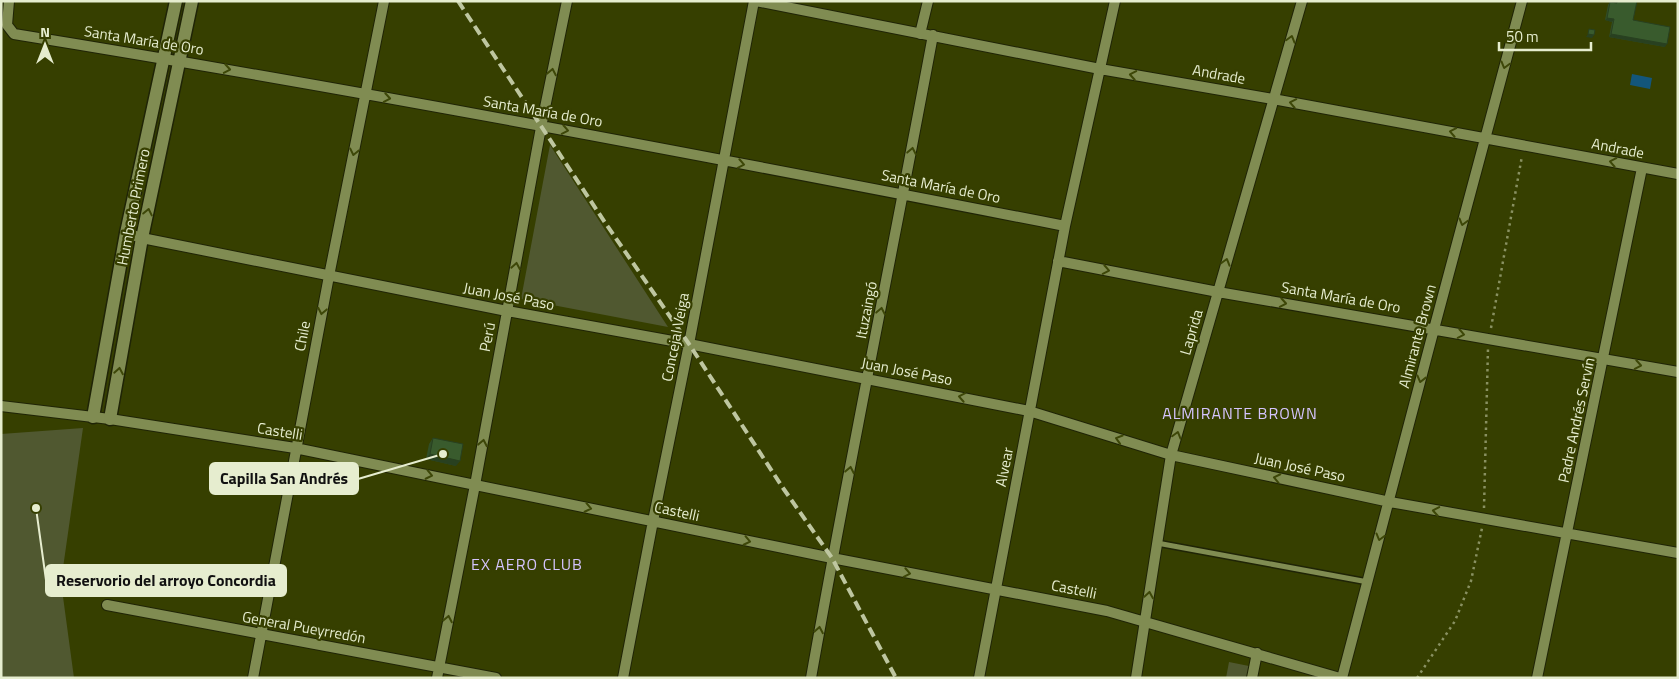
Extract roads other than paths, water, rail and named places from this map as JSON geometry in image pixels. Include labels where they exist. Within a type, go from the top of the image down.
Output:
[{"type":"street","name":"Santa María de Oro","points":[[9,1],[7,25],[14,34],[164,58],[366,94],[724,160],[1065,226]]},
{"type":"street","name":"Humberto Primero","points":[[93,417],[126,233],[176,1]]},
{"type":"street","name":"Humberto Primero","points":[[110,419],[142,238],[192,1]]},
{"type":"street","name":"Chile","points":[[253,678],[328,276],[384,1]]},
{"type":"street","name":"Perú","points":[[438,672],[566,1]]},
{"type":"street","name":"Andrade","points":[[755,1],[1100,69],[1678,174]]},
{"type":"street","name":"Concejal Veiga","points":[[623,678],[755,1]]},
{"type":"street","points":[[920,34],[928,1]]},
{"type":"street","name":"Alvear","points":[[979,678],[1065,226],[1115,1]]},
{"type":"street","name":"Laprida","points":[[1136,678],[1171,455],[1302,1]]},
{"type":"street","name":"Almirante Brown","points":[[1341,678],[1390,502],[1434,329],[1522,1]]},
{"type":"street","name":"Ituzaingó","points":[[811,678],[832,558],[933,35]]},
{"type":"street","name":"Padre Andrés Servín","points":[[1538,678],[1642,168]]},
{"type":"street","name":"Juan José Paso","points":[[126,233],[142,238],[328,276],[1030,411],[1171,455],[1390,502],[1678,553]]},
{"type":"street","name":"Santa María de Oro","points":[[1058,261],[1218,292],[1678,372]]},
{"type":"street","name":"Castelli","points":[[1,406],[110,419],[296,448],[832,558],[1107,611],[1341,678]]},
{"type":"street","name":"General Pueyrredón","points":[[107,605],[261,634],[438,672],[496,678]]},
{"type":"street","points":[[1252,678],[1256,653]]},
{"type":"lane","points":[[1157,543],[1368,582]]},
{"type":"water","points":[[1632,74],[1652,78],[1650,89],[1630,85]]},
{"type":"railway","points":[[458,1],[606,224],[689,344],[783,488],[832,558],[896,678]]},
{"type":"place","name":"Capilla San Andrés","points":[[443,454]]},
{"type":"place","name":"Reservorio del arroyo Concordia","points":[[36,508]]},
{"type":"district","name":"ALMIRANTE BROWN","points":[[1240,413]]},
{"type":"district","name":"EX AERO CLUB","points":[[527,564]]}]
